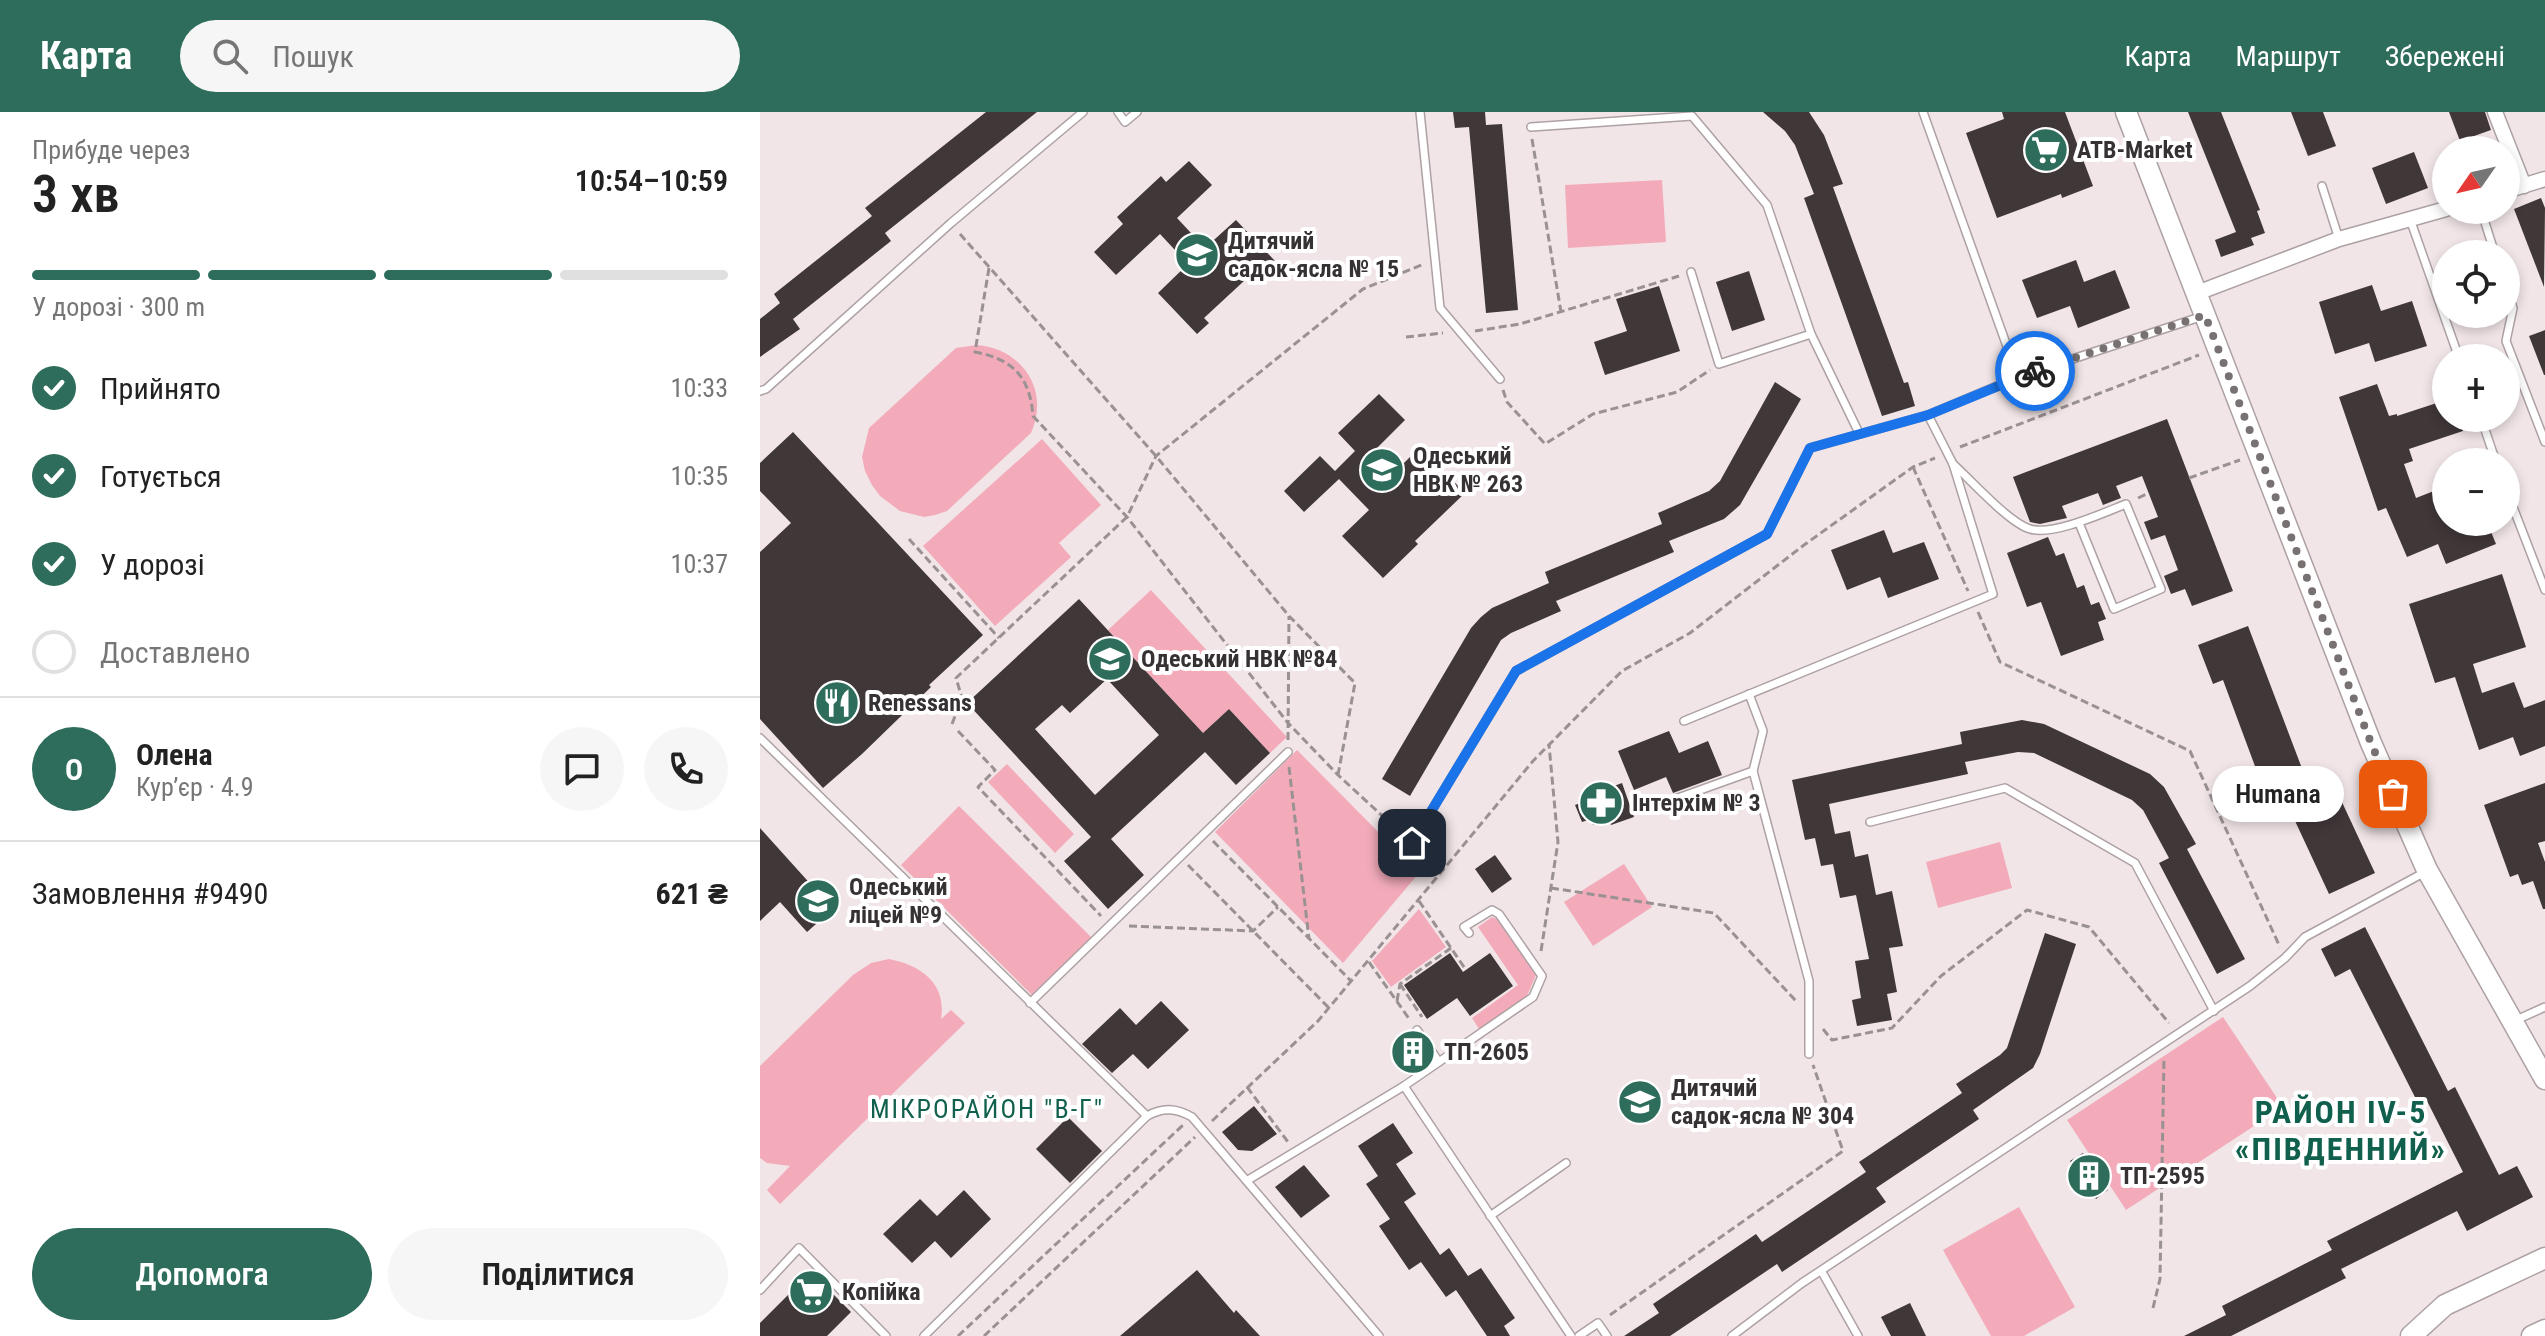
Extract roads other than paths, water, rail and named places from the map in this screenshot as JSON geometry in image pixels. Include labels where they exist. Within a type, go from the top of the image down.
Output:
[{"type":"main road","points":[[2126,112],[2371,743],[2427,870],[2545,1079]]},
{"type":"main road","points":[[2411,1336],[2445,1305],[2545,1258]]},
{"type":"main road","points":[[2532,1336],[2545,1330]]},
{"type":"street","points":[[2495,112],[2524,186]]},
{"type":"street","points":[[2520,187],[2545,179]]},
{"type":"street","points":[[2197,293],[2339,239],[2432,213]]},
{"type":"lane","points":[[760,391],[1083,112]]},
{"type":"lane","points":[[1118,112],[1125,122],[1137,112]]},
{"type":"lane","points":[[1420,112],[1440,308],[1500,379]]},
{"type":"lane","points":[[1923,112],[2018,377]]},
{"type":"lane","points":[[1531,127],[1692,116],[1767,205],[1811,334],[1859,433]]},
{"type":"lane","points":[[2322,186],[2339,239]]},
{"type":"lane","points":[[2410,219],[2454,344]]},
{"type":"lane","points":[[1691,272],[1719,364],[1811,334]]},
{"type":"lane","points":[[1412,843],[1516,671],[1767,534],[1810,448],[1928,415],[2018,377],[2205,315]]},
{"type":"lane","points":[[2509,328],[2506,341],[2545,442]]},
{"type":"lane","points":[[1928,415],[1953,464],[2018,524],[2033,530],[2079,523],[2126,504],[2161,589],[2114,609],[2079,523]]},
{"type":"lane","points":[[1684,721],[1993,594],[1953,464]]},
{"type":"lane","points":[[2520,525],[2545,590]]},
{"type":"lane","points":[[1749,694],[1763,731],[1753,771],[1809,981],[1809,1054]]},
{"type":"lane","points":[[760,738],[1147,1116]]},
{"type":"lane","points":[[1030,1003],[1288,752]]},
{"type":"lane","points":[[1664,803],[1753,771]]},
{"type":"lane","points":[[1870,822],[2005,788],[2135,863],[2214,1011]]},
{"type":"lane","points":[[1732,1336],[1802,1283],[2250,986],[2305,937],[2427,870]]},
{"type":"lane","points":[[1248,1180],[1404,1086],[1533,997],[1542,976],[1499,914],[1492,910],[1464,927],[1469,933]]},
{"type":"lane","points":[[2512,1022],[2545,1007]]},
{"type":"lane","points":[[1417,1030],[1439,1062]]},
{"type":"lane","points":[[1404,1086],[1571,1336]]},
{"type":"lane","points":[[924,1336],[1147,1116],[1170,1109],[1192,1117],[1379,1336]]},
{"type":"lane","points":[[1490,1216],[1566,1163]]},
{"type":"lane","points":[[760,1290],[799,1248],[886,1336]]},
{"type":"lane","points":[[1822,1272],[1858,1336]]},
{"type":"lane","points":[[1579,1336],[1598,1323],[1607,1336]]},
{"type":"place","name":"ATB-Market","points":[[2046,150]]},
{"type":"place","name":"Дитячий садок-ясла № 15","points":[[1197,255]]},
{"type":"place","name":"Одеський НВК № 263","points":[[1382,470]]},
{"type":"place","name":"Одеський НВК №84","points":[[1110,659]]},
{"type":"place","name":"Renessans","points":[[837,703]]},
{"type":"place","name":"Humana","points":[[2393,794]]},
{"type":"place","name":"Інтерхім № 3","points":[[1601,803]]},
{"type":"place","name":"Одеський ліцей №9","points":[[818,901]]},
{"type":"place","name":"ТП-2605","points":[[1413,1052]]},
{"type":"place","name":"Дитячий садок-ясла № 304","points":[[1640,1102]]},
{"type":"place","name":"ТП-2595","points":[[2089,1176]]},
{"type":"place","name":"Копійка","points":[[811,1292]]},
{"type":"district","name":"МІКРОРАЙОН \"В-Г\"","points":[[987,1109]]},
{"type":"district","name":"РАЙОН IV-5 «ПІВДЕННИЙ»","points":[[2341,1130]]}]
